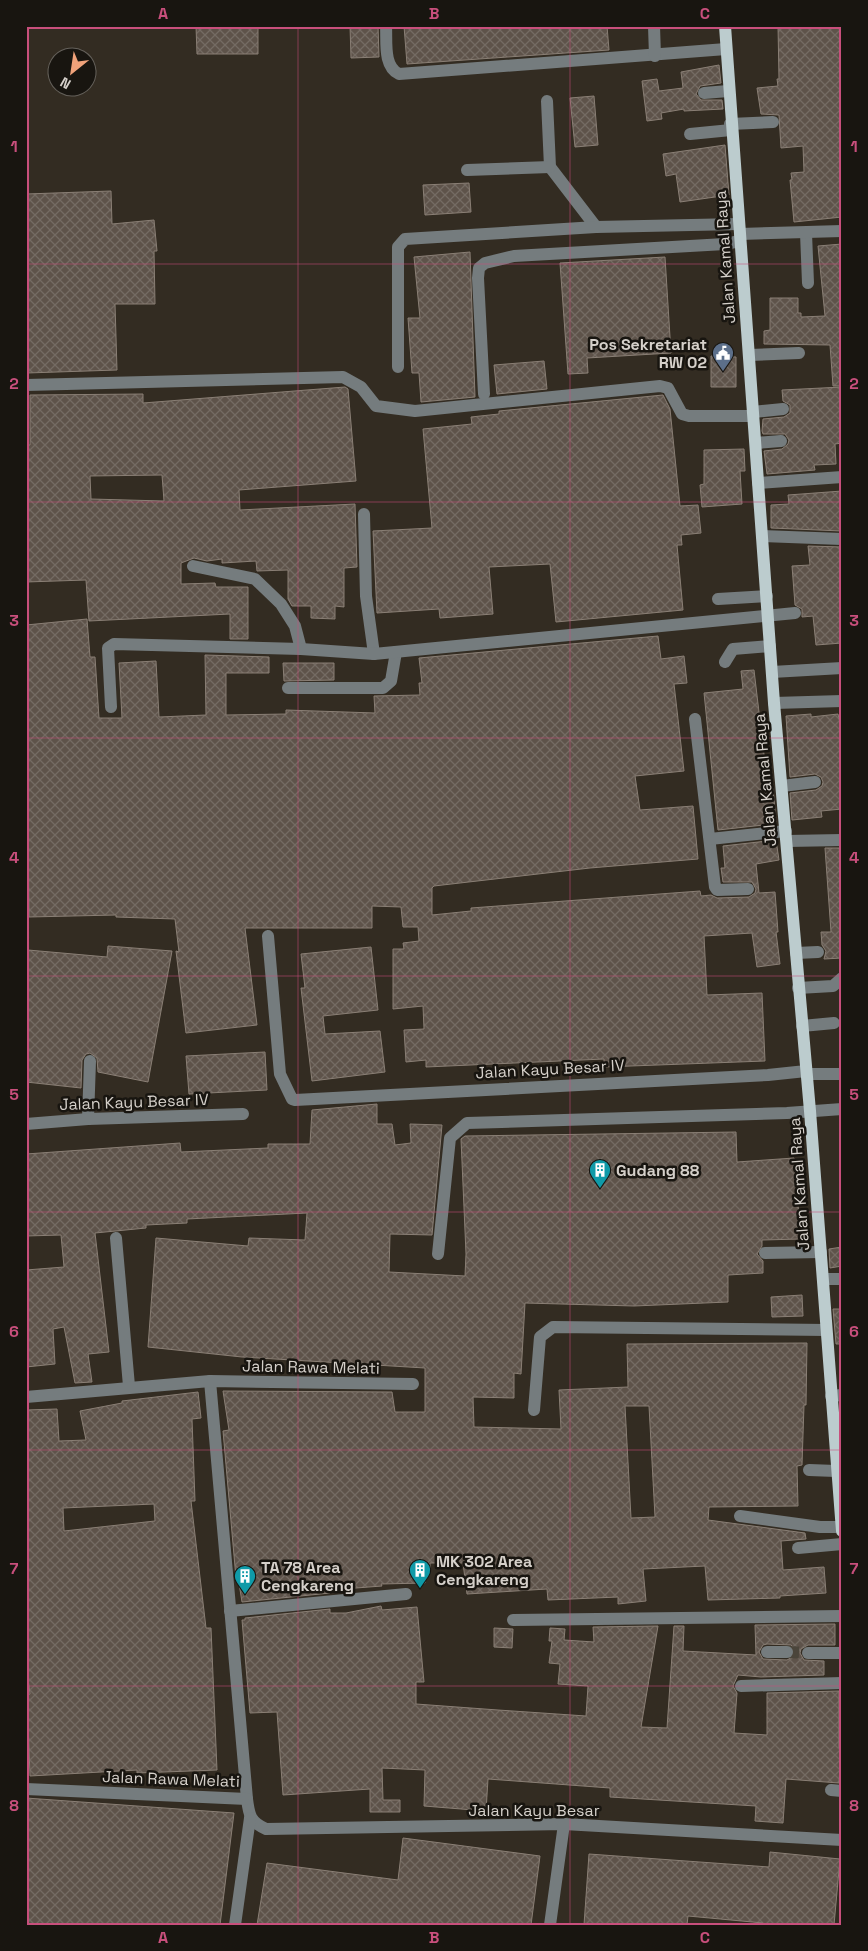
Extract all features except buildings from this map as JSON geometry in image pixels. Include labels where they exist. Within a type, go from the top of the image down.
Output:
[{"type":"main road","name":"Jalan Kamal Raya","points":[[725,26],[728,91],[756,443],[774,703],[810,1111],[826,1330],[836,1396],[842,1531]]},
{"type":"street","points":[[386,26],[388,62],[394,72],[399,74],[655,56],[726,49]]},
{"type":"street","points":[[654,26],[655,56]]},
{"type":"street","points":[[704,93],[728,91]]},
{"type":"street","points":[[547,101],[550,167],[596,227]]},
{"type":"street","points":[[690,134],[773,122]]},
{"type":"street","points":[[466,170],[550,167]]},
{"type":"street","points":[[398,367],[398,247],[406,239],[596,227],[740,233],[842,231]]},
{"type":"street","points":[[484,394],[478,278],[479,268],[485,262],[514,256],[725,244],[740,233]]},
{"type":"street","points":[[806,233],[808,283]]},
{"type":"street","points":[[748,354],[799,353]]},
{"type":"street","points":[[26,385],[343,377],[361,387],[376,406],[415,411],[660,386],[668,388],[682,414],[689,416],[753,414],[783,409]]},
{"type":"street","points":[[756,443],[781,441]]},
{"type":"street","points":[[758,483],[842,477]]},
{"type":"street","points":[[364,514],[366,596],[374,654]]},
{"type":"street","points":[[762,536],[842,539]]},
{"type":"street","points":[[192,566],[255,579],[280,604],[295,626],[301,649]]},
{"type":"street","points":[[718,599],[767,596]]},
{"type":"street","points":[[111,707],[108,648],[114,644],[301,649],[374,654],[795,613]]},
{"type":"street","points":[[725,662],[733,649],[770,646]]},
{"type":"street","points":[[288,688],[383,688],[391,680],[396,652]]},
{"type":"street","points":[[772,672],[842,668]]},
{"type":"street","points":[[774,703],[842,701]]},
{"type":"street","points":[[695,719],[716,888],[748,889]]},
{"type":"street","points":[[782,786],[816,782]]},
{"type":"street","points":[[710,839],[786,836],[842,840]]},
{"type":"street","name":"Jalan Kayu Besar IV","points":[[268,936],[280,1074],[292,1099],[295,1100],[806,1073],[842,1074]]},
{"type":"street","points":[[796,953],[818,952]]},
{"type":"street","points":[[798,988],[833,986],[842,978]]},
{"type":"street","points":[[802,1026],[834,1022]]},
{"type":"street","points":[[88,1119],[90,1061]]},
{"type":"street","points":[[438,1254],[450,1138],[467,1123],[842,1109]]},
{"type":"street","name":"Jalan Kayu Besar IV","points":[[26,1124],[88,1119],[244,1114]]},
{"type":"street","points":[[116,1238],[129,1386]]},
{"type":"street","points":[[765,1253],[821,1252]]},
{"type":"street","points":[[822,1279],[842,1279]]},
{"type":"street","points":[[534,1410],[540,1338],[553,1327],[826,1330]]},
{"type":"street","name":"Jalan Rawa Melati","points":[[26,1789],[247,1799],[210,1381]]},
{"type":"street","name":"Jalan Rawa Melati","points":[[26,1397],[129,1386],[210,1381],[413,1384]]},
{"type":"street","points":[[809,1470],[838,1472]]},
{"type":"street","points":[[740,1516],[820,1527],[841,1527]]},
{"type":"street","points":[[798,1548],[842,1544]]},
{"type":"street","points":[[230,1611],[406,1594]]},
{"type":"street","points":[[513,1620],[842,1616]]},
{"type":"street","points":[[767,1652],[787,1652]]},
{"type":"street","points":[[808,1653],[842,1652]]},
{"type":"street","points":[[742,1686],[842,1683]]},
{"type":"street","points":[[235,1925],[250,1818],[247,1799]]},
{"type":"street","name":"Jalan Kayu Besar","points":[[250,1818],[255,1824],[266,1829],[564,1824],[842,1840]]},
{"type":"street","points":[[550,1925],[564,1824]]},
{"type":"tunnel","points":[[787,1652],[808,1653]]},
{"type":"place","name":"Pos Sekretariat RW 02","points":[[723,372]]},
{"type":"place","name":"Gudang 88","points":[[600,1189]]},
{"type":"place","name":"MK 302 Area Cengkareng","points":[[420,1589]]},
{"type":"place","name":"TA 78 Area Cengkareng","points":[[245,1595]]}]
